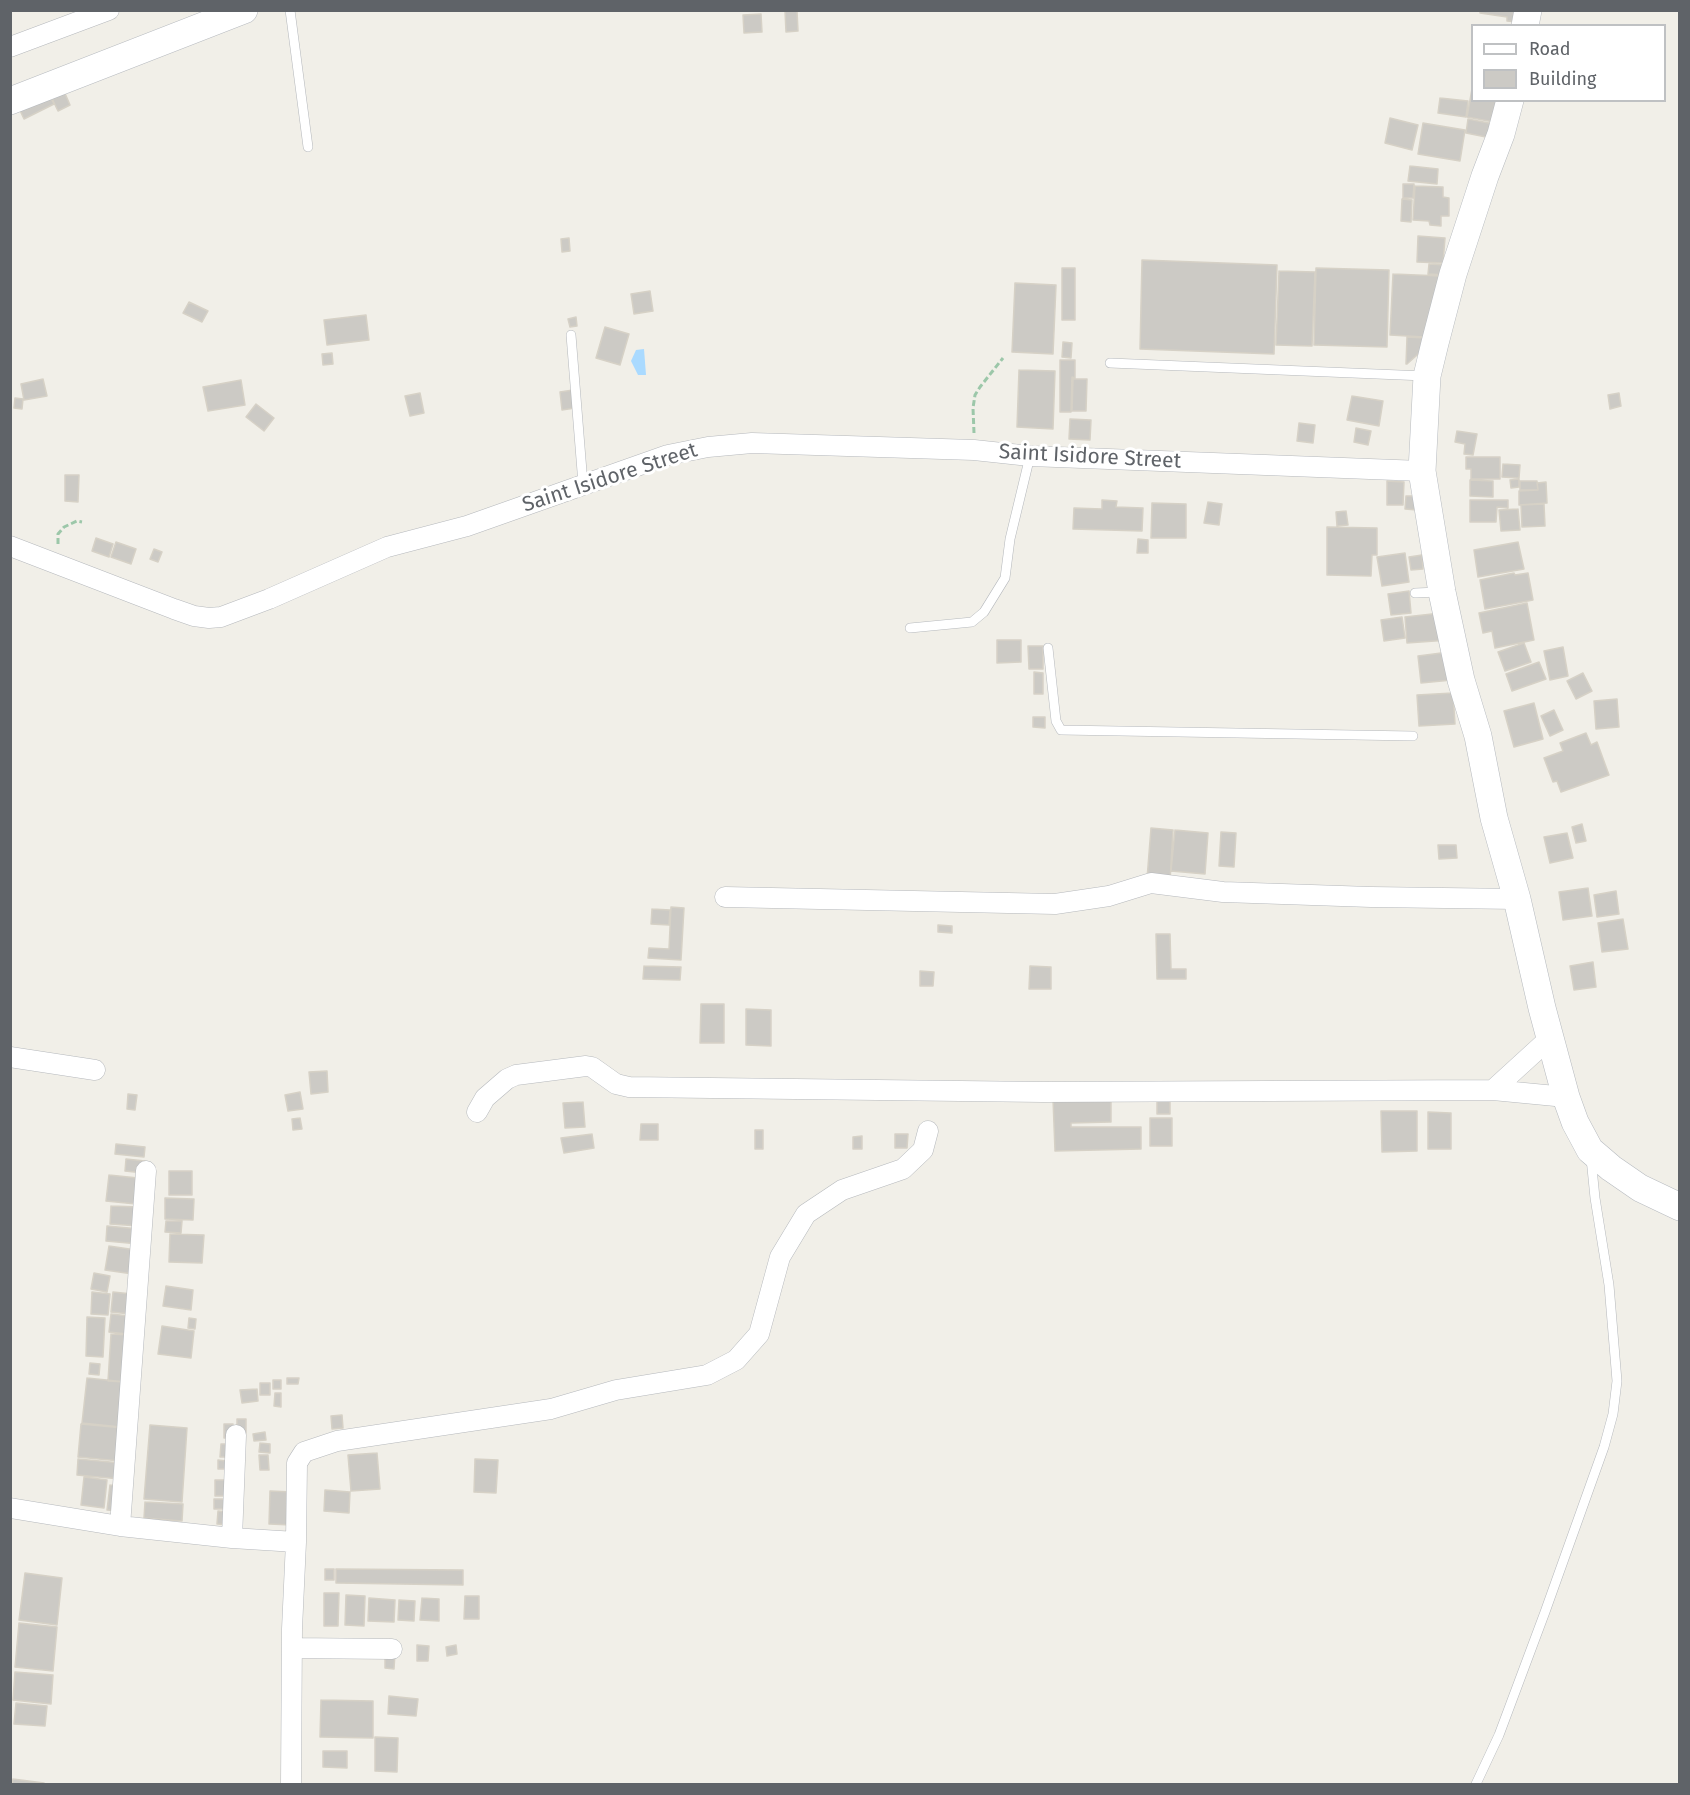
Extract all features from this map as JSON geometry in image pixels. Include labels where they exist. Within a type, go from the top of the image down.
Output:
[{"type":"street","points":[[10,47],[109,10]]},
{"type":"street","points":[[10,101],[244,10]]},
{"type":"street","points":[[1509,102],[1501,134],[1453,274],[1427,376],[1422,471],[1442,592],[1461,680],[1478,736],[1494,818],[1517,899],[1566,1097],[1575,1122],[1590,1150],[1640,1188],[1680,1207]]},
{"type":"street","name":"Saint Isidore Street","points":[[10,546],[194,616],[209,618],[221,617],[269,599],[387,547],[467,526],[668,455],[708,447],[752,443],[974,450],[1030,456],[1422,471]]},
{"type":"street","points":[[725,897],[1055,904],[1109,896],[1151,883],[1223,892],[1517,899]]},
{"type":"street","points":[[1493,1090],[1550,1038]]},
{"type":"street","points":[[10,1057],[95,1070]]},
{"type":"street","points":[[477,1112],[484,1098],[507,1079],[516,1075],[586,1066],[592,1067],[616,1084],[629,1088],[1043,1092],[1493,1090],[1566,1097]]},
{"type":"street","points":[[291,1785],[297,1463],[304,1452],[337,1441],[551,1409],[616,1390],[707,1375],[736,1360],[759,1334],[780,1257],[806,1214],[842,1190],[903,1169],[923,1150],[928,1131]]},
{"type":"street","points":[[120,1526],[146,1171]]},
{"type":"street","points":[[232,1538],[236,1435]]},
{"type":"street","points":[[10,1508],[120,1526],[232,1538],[296,1542]]},
{"type":"street","points":[[292,1648],[392,1648]]},
{"type":"lane","points":[[290,10],[308,147]]},
{"type":"lane","points":[[571,335],[583,484]]},
{"type":"lane","points":[[1110,363],[1427,376]]},
{"type":"lane","points":[[910,628],[972,622],[984,612],[1005,578],[1010,539],[1030,456]]},
{"type":"lane","points":[[1415,593],[1442,592]]},
{"type":"lane","points":[[1048,648],[1056,721],[1061,730],[1413,736]]},
{"type":"lane","points":[[1476,1785],[1499,1735],[1545,1612],[1604,1448],[1612,1414],[1617,1381],[1610,1285],[1595,1198],[1590,1150]]},
{"type":"path","points":[[974,450],[975,396],[1003,358]]},
{"type":"path","points":[[58,564],[58,534],[64,527],[77,521],[82,522]]},
{"type":"water","points":[[644,349],[646,375],[638,375],[631,361],[636,350]]},
{"type":"building","points":[[1480,10],[1519,10],[1518,22],[1507,21],[1507,17],[1480,13]]},
{"type":"building","points":[[785,11],[797,11],[798,31],[786,32]]},
{"type":"building","points":[[761,14],[762,32],[744,33],[743,15]]},
{"type":"building","points":[[61,84],[70,105],[58,111],[48,90]]},
{"type":"building","points":[[47,90],[54,104],[24,119],[17,104]]},
{"type":"building","points":[[1471,95],[1471,102],[1503,102],[1499,123],[1467,117]]},
{"type":"building","points":[[1440,98],[1468,101],[1466,117],[1438,113]]},
{"type":"building","points":[[1390,118],[1418,125],[1412,150],[1385,143]]},
{"type":"building","points":[[1468,119],[1494,124],[1491,138],[1466,133]]},
{"type":"building","points":[[1423,123],[1465,130],[1460,161],[1418,154]]},
{"type":"building","points":[[1410,166],[1438,169],[1437,184],[1408,181]]},
{"type":"building","points":[[1403,184],[1414,184],[1413,198],[1403,198]]},
{"type":"building","points":[[1415,186],[1443,187],[1443,197],[1449,198],[1449,216],[1441,216],[1441,226],[1430,225],[1429,221],[1413,220]]},
{"type":"building","points":[[1402,199],[1412,200],[1411,222],[1401,221]]},
{"type":"building","points":[[1418,236],[1445,238],[1443,263],[1417,262]]},
{"type":"building","points":[[569,238],[570,251],[562,252],[561,239]]},
{"type":"building","points":[[1142,260],[1277,265],[1274,354],[1140,349]]},
{"type":"building","points":[[1429,264],[1447,265],[1447,275],[1428,274]]},
{"type":"building","points":[[1062,268],[1075,268],[1075,320],[1062,320]]},
{"type":"building","points":[[1316,268],[1389,270],[1387,347],[1314,345]]},
{"type":"building","points":[[1279,271],[1315,272],[1312,346],[1276,345]]},
{"type":"building","points":[[1393,274],[1441,276],[1425,337],[1390,335]]},
{"type":"building","points":[[1015,283],[1056,285],[1053,354],[1012,352]]},
{"type":"building","points":[[650,291],[653,311],[634,314],[631,294]]},
{"type":"building","points":[[189,302],[208,311],[202,322],[183,313]]},
{"type":"building","points":[[366,315],[369,340],[327,345],[324,320]]},
{"type":"building","points":[[576,317],[577,326],[570,327],[568,319]]},
{"type":"building","points":[[605,327],[629,334],[620,365],[596,358]]},
{"type":"building","points":[[1407,337],[1426,338],[1425,348],[1406,364]]},
{"type":"building","points":[[1063,342],[1072,343],[1071,358],[1062,357]]},
{"type":"building","points":[[332,353],[333,364],[323,365],[322,354]]},
{"type":"building","points":[[1060,360],[1075,360],[1071,412],[1060,412]]},
{"type":"building","points":[[1019,370],[1055,371],[1053,429],[1017,427]]},
{"type":"building","points":[[43,379],[47,396],[24,400],[21,384]]},
{"type":"building","points":[[1073,379],[1087,379],[1086,411],[1072,411]]},
{"type":"building","points":[[241,380],[245,405],[208,411],[203,387]]},
{"type":"building","points":[[573,390],[575,408],[562,410],[560,392]]},
{"type":"building","points":[[420,393],[424,413],[410,416],[405,396]]},
{"type":"building","points":[[1619,393],[1621,406],[1610,409],[1608,395]]},
{"type":"building","points":[[1352,396],[1383,401],[1379,426],[1347,420]]},
{"type":"building","points":[[15,398],[23,399],[22,409],[14,408]]},
{"type":"building","points":[[256,404],[274,418],[264,431],[246,417]]},
{"type":"building","points":[[1070,419],[1091,420],[1090,440],[1069,439]]},
{"type":"building","points":[[1299,423],[1315,425],[1313,443],[1297,441]]},
{"type":"building","points":[[1356,428],[1371,431],[1368,445],[1354,442]]},
{"type":"building","points":[[1457,431],[1477,434],[1473,455],[1464,454],[1465,444],[1455,442]]},
{"type":"building","points":[[1466,457],[1500,457],[1500,479],[1471,479],[1471,469],[1466,469]]},
{"type":"building","points":[[1503,464],[1520,465],[1519,478],[1502,477]]},
{"type":"building","points":[[65,475],[79,475],[78,502],[65,501]]},
{"type":"building","points":[[1519,479],[1519,487],[1511,488],[1510,480]]},
{"type":"building","points":[[1470,480],[1493,481],[1493,497],[1470,496]]},
{"type":"building","points":[[1387,481],[1404,482],[1403,505],[1387,505]]},
{"type":"building","points":[[1520,481],[1537,481],[1538,490],[1520,490]]},
{"type":"building","points":[[1546,482],[1547,503],[1519,505],[1519,491],[1538,490],[1537,483]]},
{"type":"building","points":[[1406,496],[1417,496],[1417,510],[1405,509]]},
{"type":"building","points":[[1102,500],[1117,501],[1116,507],[1143,508],[1142,531],[1073,529],[1074,508],[1102,509]]},
{"type":"building","points":[[1470,500],[1508,500],[1508,508],[1497,507],[1496,522],[1470,522]]},
{"type":"building","points":[[1208,502],[1222,504],[1219,525],[1204,523]]},
{"type":"building","points":[[1152,503],[1186,504],[1186,538],[1151,538]]},
{"type":"building","points":[[1544,504],[1545,526],[1522,527],[1521,505]]},
{"type":"building","points":[[1518,509],[1520,530],[1501,531],[1499,510]]},
{"type":"building","points":[[1346,511],[1348,525],[1337,526],[1336,512]]},
{"type":"building","points":[[1327,527],[1377,528],[1377,555],[1372,555],[1371,576],[1327,575]]},
{"type":"building","points":[[96,538],[113,544],[109,557],[92,551]]},
{"type":"building","points":[[1138,539],[1148,540],[1148,553],[1137,553]]},
{"type":"building","points":[[116,542],[136,549],[131,564],[111,557]]},
{"type":"building","points":[[1518,542],[1524,569],[1478,577],[1474,550]]},
{"type":"building","points":[[154,549],[162,552],[158,562],[150,559]]},
{"type":"building","points":[[1405,553],[1409,582],[1382,586],[1377,557]]},
{"type":"building","points":[[1422,555],[1423,569],[1411,570],[1409,557]]},
{"type":"building","points":[[1514,573],[1515,575],[1528,573],[1533,600],[1485,609],[1480,580]]},
{"type":"building","points":[[1409,591],[1411,613],[1391,615],[1388,594]]},
{"type":"building","points":[[1527,603],[1534,640],[1495,648],[1492,631],[1483,633],[1479,613]]},
{"type":"building","points":[[1441,613],[1449,640],[1407,643],[1405,617]]},
{"type":"building","points":[[1402,617],[1405,638],[1384,641],[1381,620]]},
{"type":"building","points":[[997,640],[1021,640],[1021,662],[997,663]]},
{"type":"building","points":[[1524,643],[1531,662],[1505,671],[1498,652]]},
{"type":"building","points":[[1028,646],[1043,646],[1043,669],[1029,669]]},
{"type":"building","points":[[1563,647],[1568,676],[1550,680],[1544,651]]},
{"type":"building","points":[[1449,652],[1452,680],[1421,683],[1418,656]]},
{"type":"building","points":[[1539,662],[1546,679],[1512,691],[1506,674]]},
{"type":"building","points":[[1034,672],[1043,673],[1043,694],[1034,694]]},
{"type":"building","points":[[1583,673],[1592,691],[1576,699],[1567,681]]},
{"type":"building","points":[[1453,693],[1455,724],[1419,726],[1417,695]]},
{"type":"building","points":[[1617,699],[1619,727],[1596,729],[1594,701]]},
{"type":"building","points":[[1534,703],[1543,739],[1514,747],[1504,711]]},
{"type":"building","points":[[1554,710],[1563,730],[1550,736],[1541,716]]},
{"type":"building","points":[[1033,717],[1045,717],[1045,728],[1033,727]]},
{"type":"building","points":[[1586,733],[1591,745],[1597,742],[1609,775],[1561,792],[1557,781],[1553,782],[1544,758],[1563,751],[1560,743]]},
{"type":"building","points":[[1582,824],[1586,841],[1576,843],[1572,827]]},
{"type":"building","points":[[1151,828],[1173,830],[1170,881],[1147,879]]},
{"type":"building","points":[[1175,830],[1208,833],[1205,874],[1171,871]]},
{"type":"building","points":[[1221,832],[1236,833],[1234,867],[1219,866]]},
{"type":"building","points":[[1567,833],[1573,858],[1550,863],[1544,837]]},
{"type":"building","points":[[1438,845],[1456,845],[1457,858],[1439,859]]},
{"type":"building","points":[[1588,888],[1592,916],[1563,920],[1559,892]]},
{"type":"building","points":[[1616,891],[1619,914],[1597,917],[1594,895]]},
{"type":"building","points":[[671,907],[684,908],[681,960],[648,958],[649,948],[669,949]]},
{"type":"building","points":[[652,909],[670,910],[669,925],[651,924]]},
{"type":"building","points":[[1623,919],[1628,949],[1602,952],[1598,923]]},
{"type":"building","points":[[938,925],[952,926],[952,933],[938,932]]},
{"type":"building","points":[[1156,934],[1170,934],[1171,969],[1186,969],[1186,979],[1157,979]]},
{"type":"building","points":[[1593,962],[1596,987],[1574,990],[1570,966]]},
{"type":"building","points":[[644,966],[681,967],[680,980],[643,979]]},
{"type":"building","points":[[1030,966],[1051,967],[1051,989],[1029,989]]},
{"type":"building","points":[[920,971],[934,972],[933,986],[920,986]]},
{"type":"building","points":[[701,1004],[724,1004],[724,1043],[700,1043]]},
{"type":"building","points":[[746,1009],[771,1010],[771,1046],[746,1045]]},
{"type":"building","points":[[327,1071],[328,1092],[311,1094],[309,1072]]},
{"type":"building","points":[[300,1092],[303,1109],[288,1111],[285,1095]]},
{"type":"building","points":[[128,1094],[137,1095],[135,1110],[127,1109]]},
{"type":"building","points":[[1111,1098],[1111,1122],[1071,1123],[1071,1127],[1141,1127],[1141,1149],[1055,1151],[1053,1099]]},
{"type":"building","points":[[1157,1101],[1170,1101],[1170,1114],[1157,1114]]},
{"type":"building","points":[[583,1102],[585,1127],[565,1128],[563,1103]]},
{"type":"building","points":[[1381,1111],[1417,1111],[1417,1151],[1382,1152]]},
{"type":"building","points":[[1428,1112],[1451,1113],[1451,1149],[1428,1149]]},
{"type":"building","points":[[300,1118],[302,1129],[293,1130],[292,1119]]},
{"type":"building","points":[[1150,1118],[1172,1118],[1172,1146],[1150,1146]]},
{"type":"building","points":[[641,1124],[658,1124],[658,1140],[640,1140]]},
{"type":"building","points":[[755,1130],[763,1130],[763,1149],[755,1149]]},
{"type":"building","points":[[592,1134],[594,1148],[564,1153],[561,1138]]},
{"type":"building","points":[[895,1134],[908,1134],[907,1148],[895,1148]]},
{"type":"building","points":[[862,1136],[862,1149],[853,1149],[853,1137]]},
{"type":"building","points":[[116,1144],[145,1147],[144,1157],[115,1154]]},
{"type":"building","points":[[126,1159],[145,1161],[144,1173],[125,1171]]},
{"type":"building","points":[[169,1171],[192,1171],[192,1195],[169,1195]]},
{"type":"building","points":[[109,1175],[138,1178],[136,1204],[106,1201]]},
{"type":"building","points":[[165,1198],[194,1199],[193,1220],[165,1219]]},
{"type":"building","points":[[111,1206],[140,1207],[139,1226],[110,1224]]},
{"type":"building","points":[[166,1221],[182,1221],[181,1233],[165,1232]]},
{"type":"building","points":[[107,1226],[140,1229],[139,1244],[106,1241]]},
{"type":"building","points":[[170,1234],[204,1235],[202,1263],[169,1262]]},
{"type":"building","points":[[109,1246],[136,1250],[133,1274],[105,1270]]},
{"type":"building","points":[[94,1273],[110,1276],[107,1292],[91,1289]]},
{"type":"building","points":[[166,1286],[193,1290],[191,1310],[163,1306]]},
{"type":"building","points":[[92,1292],[110,1294],[108,1315],[91,1314]]},
{"type":"building","points":[[113,1292],[132,1294],[130,1314],[111,1312]]},
{"type":"building","points":[[111,1314],[129,1316],[127,1334],[109,1332]]},
{"type":"building","points":[[87,1317],[105,1318],[103,1357],[86,1356]]},
{"type":"building","points":[[189,1318],[196,1319],[195,1329],[188,1328]]},
{"type":"building","points":[[162,1326],[194,1331],[191,1358],[158,1354]]},
{"type":"building","points":[[111,1334],[130,1335],[127,1382],[108,1381]]},
{"type":"building","points":[[90,1363],[100,1364],[99,1375],[89,1374]]},
{"type":"building","points":[[87,1378],[126,1382],[121,1427],[82,1423]]},
{"type":"building","points":[[287,1378],[299,1378],[298,1384],[287,1384]]},
{"type":"building","points":[[273,1380],[281,1380],[281,1389],[273,1389]]},
{"type":"building","points":[[260,1383],[270,1383],[270,1395],[260,1395]]},
{"type":"building","points":[[257,1389],[258,1401],[242,1403],[240,1390]]},
{"type":"building","points":[[275,1393],[281,1393],[281,1407],[274,1406]]},
{"type":"building","points":[[342,1415],[343,1428],[332,1429],[331,1416]]},
{"type":"building","points":[[237,1419],[246,1419],[246,1433],[237,1433]]},
{"type":"building","points":[[81,1424],[123,1428],[120,1461],[78,1457]]},
{"type":"building","points":[[224,1424],[233,1424],[233,1438],[224,1438]]},
{"type":"building","points":[[150,1425],[187,1428],[182,1502],[144,1499]]},
{"type":"building","points":[[265,1432],[266,1440],[254,1441],[253,1434]]},
{"type":"building","points":[[260,1443],[270,1444],[270,1453],[259,1452]]},
{"type":"building","points":[[221,1444],[229,1444],[229,1457],[220,1457]]},
{"type":"building","points":[[377,1453],[380,1489],[351,1491],[348,1455]]},
{"type":"building","points":[[259,1455],[268,1455],[269,1470],[260,1470]]},
{"type":"building","points":[[78,1459],[121,1463],[120,1479],[77,1475]]},
{"type":"building","points":[[475,1459],[498,1460],[496,1493],[474,1492]]},
{"type":"building","points":[[218,1460],[227,1461],[227,1469],[218,1469]]},
{"type":"building","points":[[84,1477],[107,1480],[104,1508],[81,1505]]},
{"type":"building","points":[[215,1480],[228,1480],[229,1496],[215,1496]]},
{"type":"building","points":[[110,1485],[122,1486],[120,1511],[107,1510]]},
{"type":"building","points":[[325,1490],[350,1492],[349,1513],[324,1511]]},
{"type":"building","points":[[270,1491],[293,1492],[292,1525],[269,1524]]},
{"type":"building","points":[[214,1499],[229,1499],[229,1509],[214,1509]]},
{"type":"building","points":[[145,1502],[183,1504],[182,1521],[144,1518]]},
{"type":"building","points":[[218,1511],[229,1512],[229,1525],[217,1524]]},
{"type":"building","points":[[325,1569],[334,1569],[334,1580],[325,1580]]},
{"type":"building","points":[[336,1569],[463,1570],[463,1585],[336,1583]]},
{"type":"building","points":[[25,1573],[62,1578],[57,1625],[19,1620]]},
{"type":"building","points":[[324,1593],[339,1593],[338,1626],[324,1626]]},
{"type":"building","points":[[346,1595],[365,1596],[364,1626],[345,1625]]},
{"type":"building","points":[[465,1596],[479,1596],[479,1619],[464,1619]]},
{"type":"building","points":[[369,1598],[395,1600],[394,1622],[368,1621]]},
{"type":"building","points":[[422,1598],[439,1599],[439,1621],[420,1620]]},
{"type":"building","points":[[399,1600],[415,1601],[414,1621],[398,1620]]},
{"type":"building","points":[[19,1623],[57,1627],[53,1671],[15,1667]]},
{"type":"building","points":[[417,1645],[429,1646],[428,1661],[417,1661]]},
{"type":"building","points":[[456,1645],[457,1654],[447,1656],[446,1647]]},
{"type":"building","points":[[385,1653],[395,1653],[394,1669],[385,1668]]},
{"type":"building","points":[[15,1672],[53,1675],[51,1704],[13,1700]]},
{"type":"building","points":[[389,1696],[418,1699],[416,1716],[388,1714]]},
{"type":"building","points":[[321,1700],[373,1701],[373,1738],[320,1737]]},
{"type":"building","points":[[16,1703],[47,1706],[45,1726],[14,1724]]},
{"type":"building","points":[[375,1737],[398,1738],[397,1772],[375,1771]]},
{"type":"building","points":[[323,1751],[347,1751],[347,1768],[323,1767]]},
{"type":"building","points":[[13,1779],[44,1783],[12,1784]]}]
